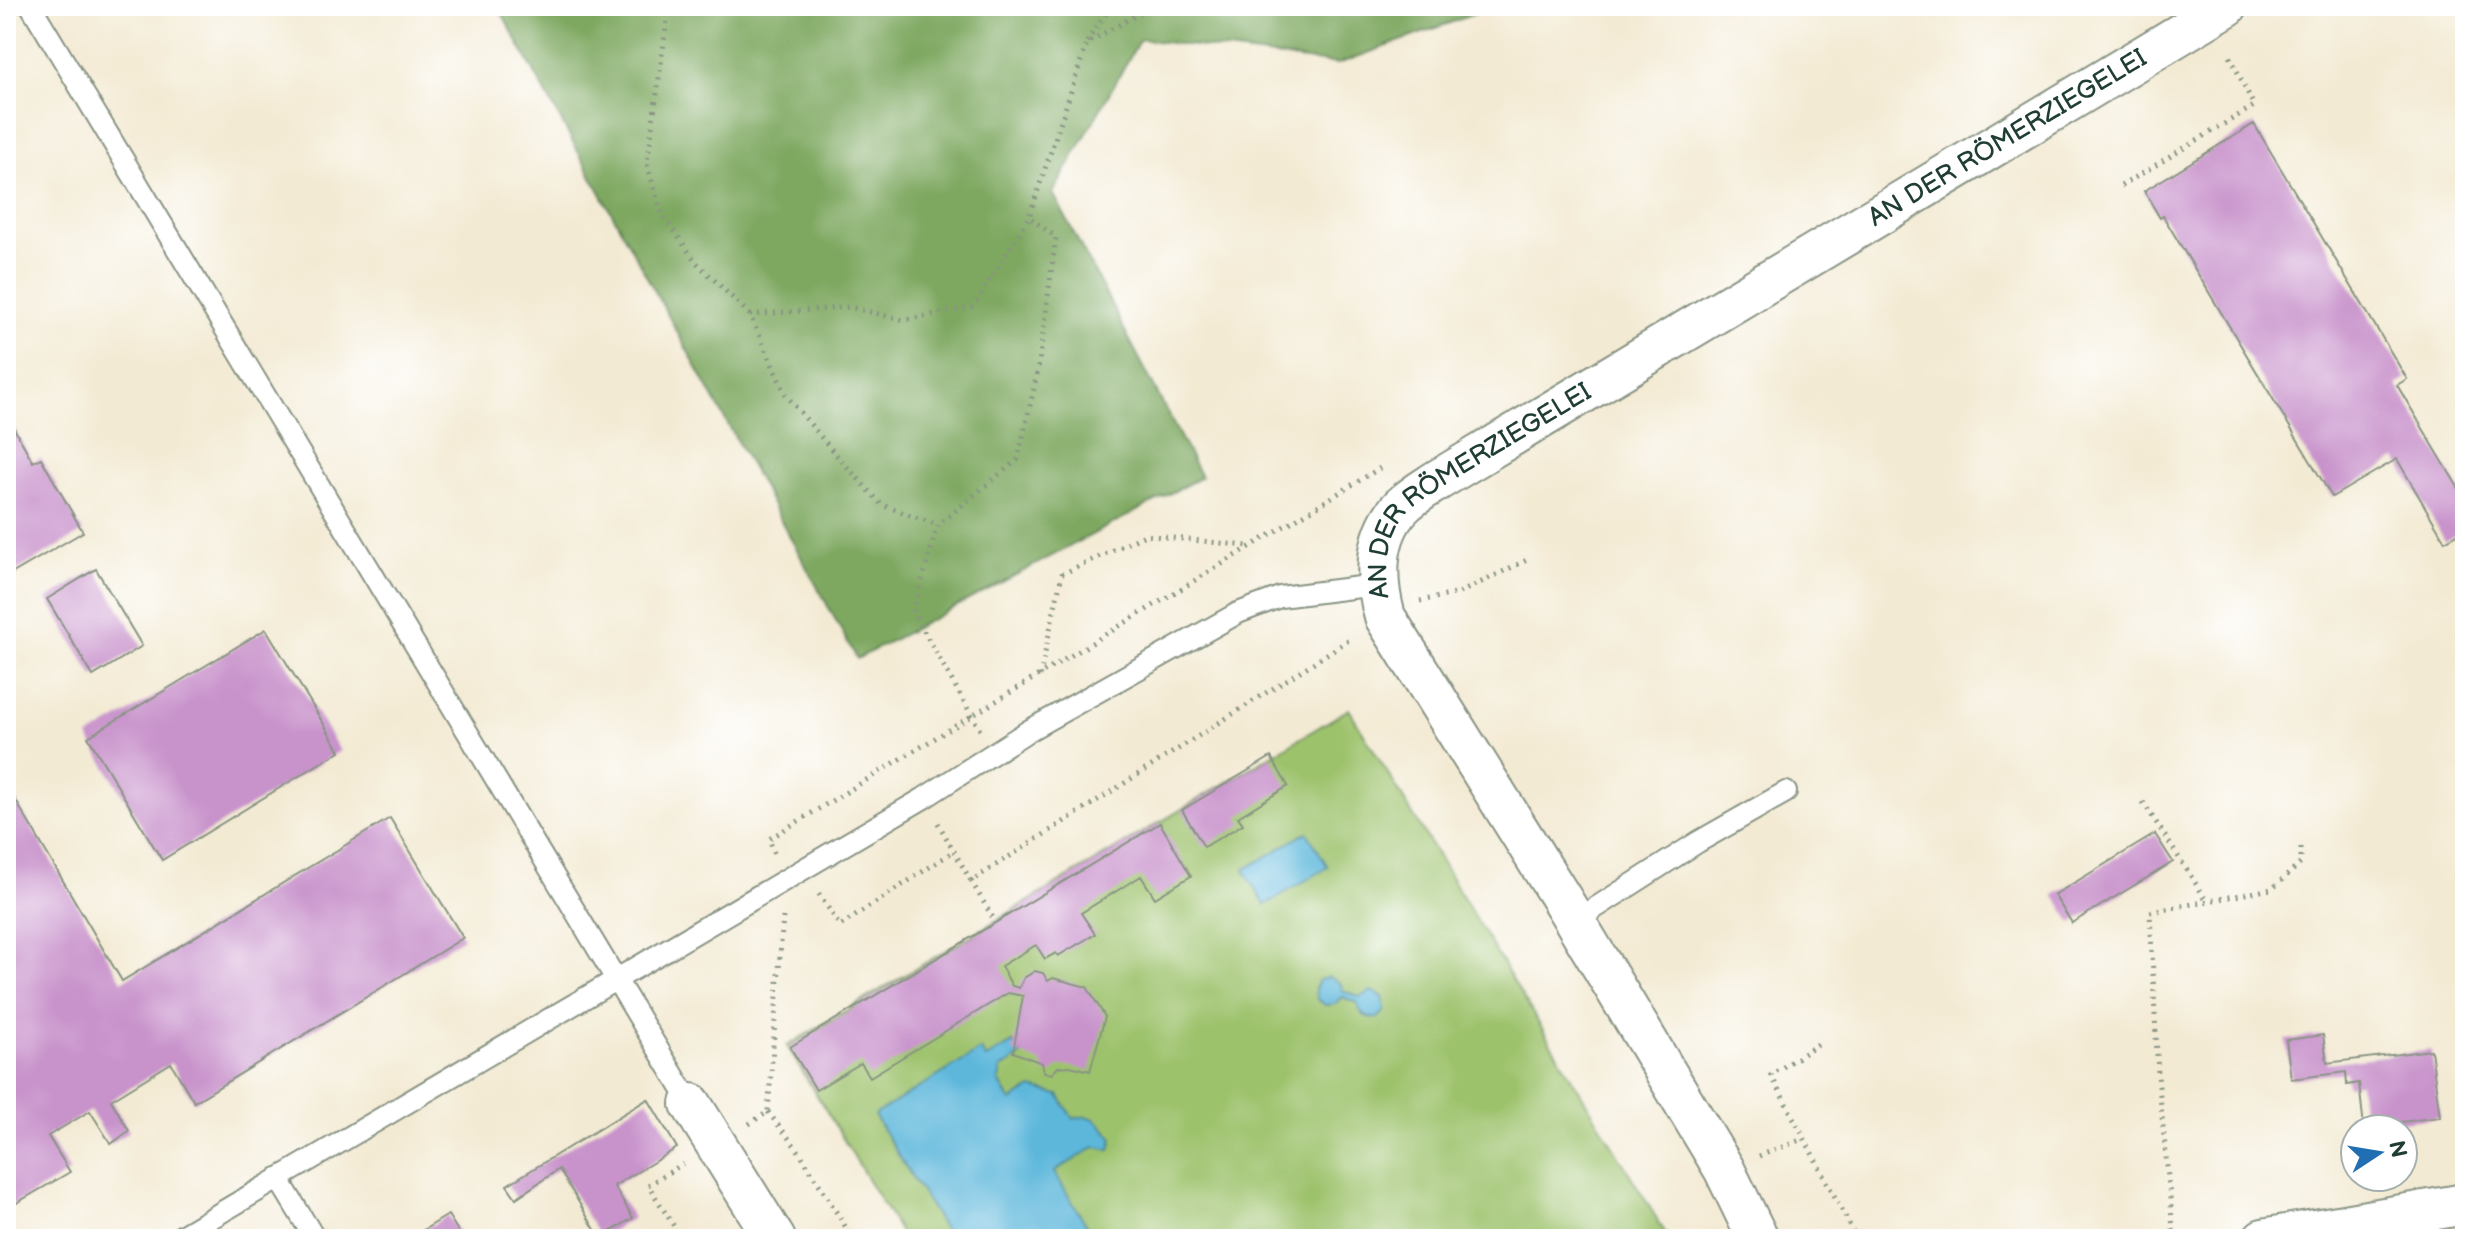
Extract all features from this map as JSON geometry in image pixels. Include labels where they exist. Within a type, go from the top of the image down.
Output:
[{"type":"street","name":"AN DER RÖMERZIEGELEI","points":[[1758,1239],[1724,1169],[1380,601],[1381,544],[1401,507],[1438,480],[2219,11]]},
{"type":"street","points":[[691,1104],[775,1239]]},
{"type":"street","points":[[2263,1239],[2465,1204]]},
{"type":"lane","points":[[31,6],[691,1104]]},
{"type":"lane","points":[[176,1239],[785,881],[994,752],[1238,613],[1280,597],[1380,601]]},
{"type":"lane","points":[[1575,921],[1698,842],[1786,792]]},
{"type":"lane","points":[[278,1178],[315,1239]]},
{"type":"path","points":[[669,6],[647,164],[662,214],[696,262],[750,315],[786,395],[831,449],[882,505],[938,525]]},
{"type":"path","points":[[750,315],[849,307],[904,320],[973,307],[1029,217],[1087,43],[1111,6]]},
{"type":"path","points":[[1087,43],[1152,6]]},
{"type":"path","points":[[2121,186],[2254,106],[2219,11]]},
{"type":"path","points":[[994,752],[913,612],[938,525],[1018,459],[1038,370],[1056,237],[1029,217]]},
{"type":"path","points":[[1040,676],[1062,574],[1145,535],[1249,546]]},
{"type":"path","points":[[971,881],[1380,601],[1417,601],[1459,593],[1531,558]]},
{"type":"path","points":[[924,798],[996,923]]},
{"type":"path","points":[[2143,802],[2207,901]]},
{"type":"path","points":[[2174,1239],[2158,1075],[2150,912],[2272,889],[2301,863],[2301,846]]},
{"type":"path","points":[[814,886],[840,926],[954,851]]},
{"type":"path","points":[[785,881],[768,1112],[798,1150],[853,1239]]},
{"type":"path","points":[[1818,1044],[1771,1075],[1857,1239]]},
{"type":"path","points":[[682,1239],[648,1185],[768,1112]]},
{"type":"green space","points":[[498,6],[1496,6],[1338,64],[1140,39],[1053,193],[1201,477],[857,659]]},
{"type":"green space","points":[[1349,709],[1669,1239],[904,1239],[787,1046]]},
{"type":"water","points":[[1307,832],[1328,867],[1265,905],[1244,870]]},
{"type":"water","points":[[1329,977],[1341,984],[1342,990],[1360,997],[1372,991],[1383,997],[1385,1011],[1378,1018],[1367,1017],[1357,1003],[1343,997],[1335,1004],[1325,1005],[1317,999],[1315,989],[1319,980]]},
{"type":"water","points":[[1013,1043],[1021,1056],[1001,1069],[999,1081],[1011,1101],[1032,1088],[1059,1095],[1073,1119],[1092,1118],[1113,1138],[1110,1150],[1095,1147],[1054,1172],[1095,1239],[950,1239],[874,1115],[981,1050],[986,1058]]},
{"type":"building","points":[[2254,124],[2407,379],[2397,385],[2465,499],[2465,530],[2445,541],[2397,459],[2332,497],[2163,216],[2160,218],[2144,191]]},
{"type":"building","points":[[6,414],[33,462],[41,458],[83,532],[6,577]]},
{"type":"building","points":[[96,569],[142,646],[93,676],[47,599]]},
{"type":"building","points":[[266,629],[340,751],[162,860],[88,737]]},
{"type":"building","points":[[1271,757],[1288,786],[1238,817],[1243,824],[1204,847],[1182,810]]},
{"type":"building","points":[[6,784],[122,981],[390,818],[463,938],[194,1102],[171,1063],[111,1100],[129,1131],[111,1144],[90,1111],[48,1136],[70,1172],[6,1209]]},
{"type":"building","points":[[1160,823],[1191,876],[1155,898],[1141,876],[1081,913],[1095,934],[1058,956],[1056,953],[1045,959],[1036,945],[1001,966],[1012,986],[1019,988],[1024,978],[1035,971],[1043,973],[1048,981],[1053,978],[1087,987],[1105,1017],[1090,1071],[1070,1066],[1058,1067],[1052,1074],[1044,1072],[1042,1063],[1013,1052],[1023,996],[1008,993],[870,1077],[861,1063],[816,1090],[790,1047]]},
{"type":"building","points":[[2155,834],[2173,862],[2072,923],[2054,895]]},
{"type":"building","points":[[2323,1035],[2327,1063],[2431,1050],[2440,1117],[2419,1120],[2419,1113],[2362,1113],[2359,1083],[2347,1085],[2346,1072],[2291,1079],[2286,1040]]},
{"type":"building","points":[[648,1099],[677,1148],[614,1186],[633,1218],[600,1238],[559,1169],[516,1198],[507,1185]]},
{"type":"building","points":[[448,1215],[463,1239],[409,1239]]}]
